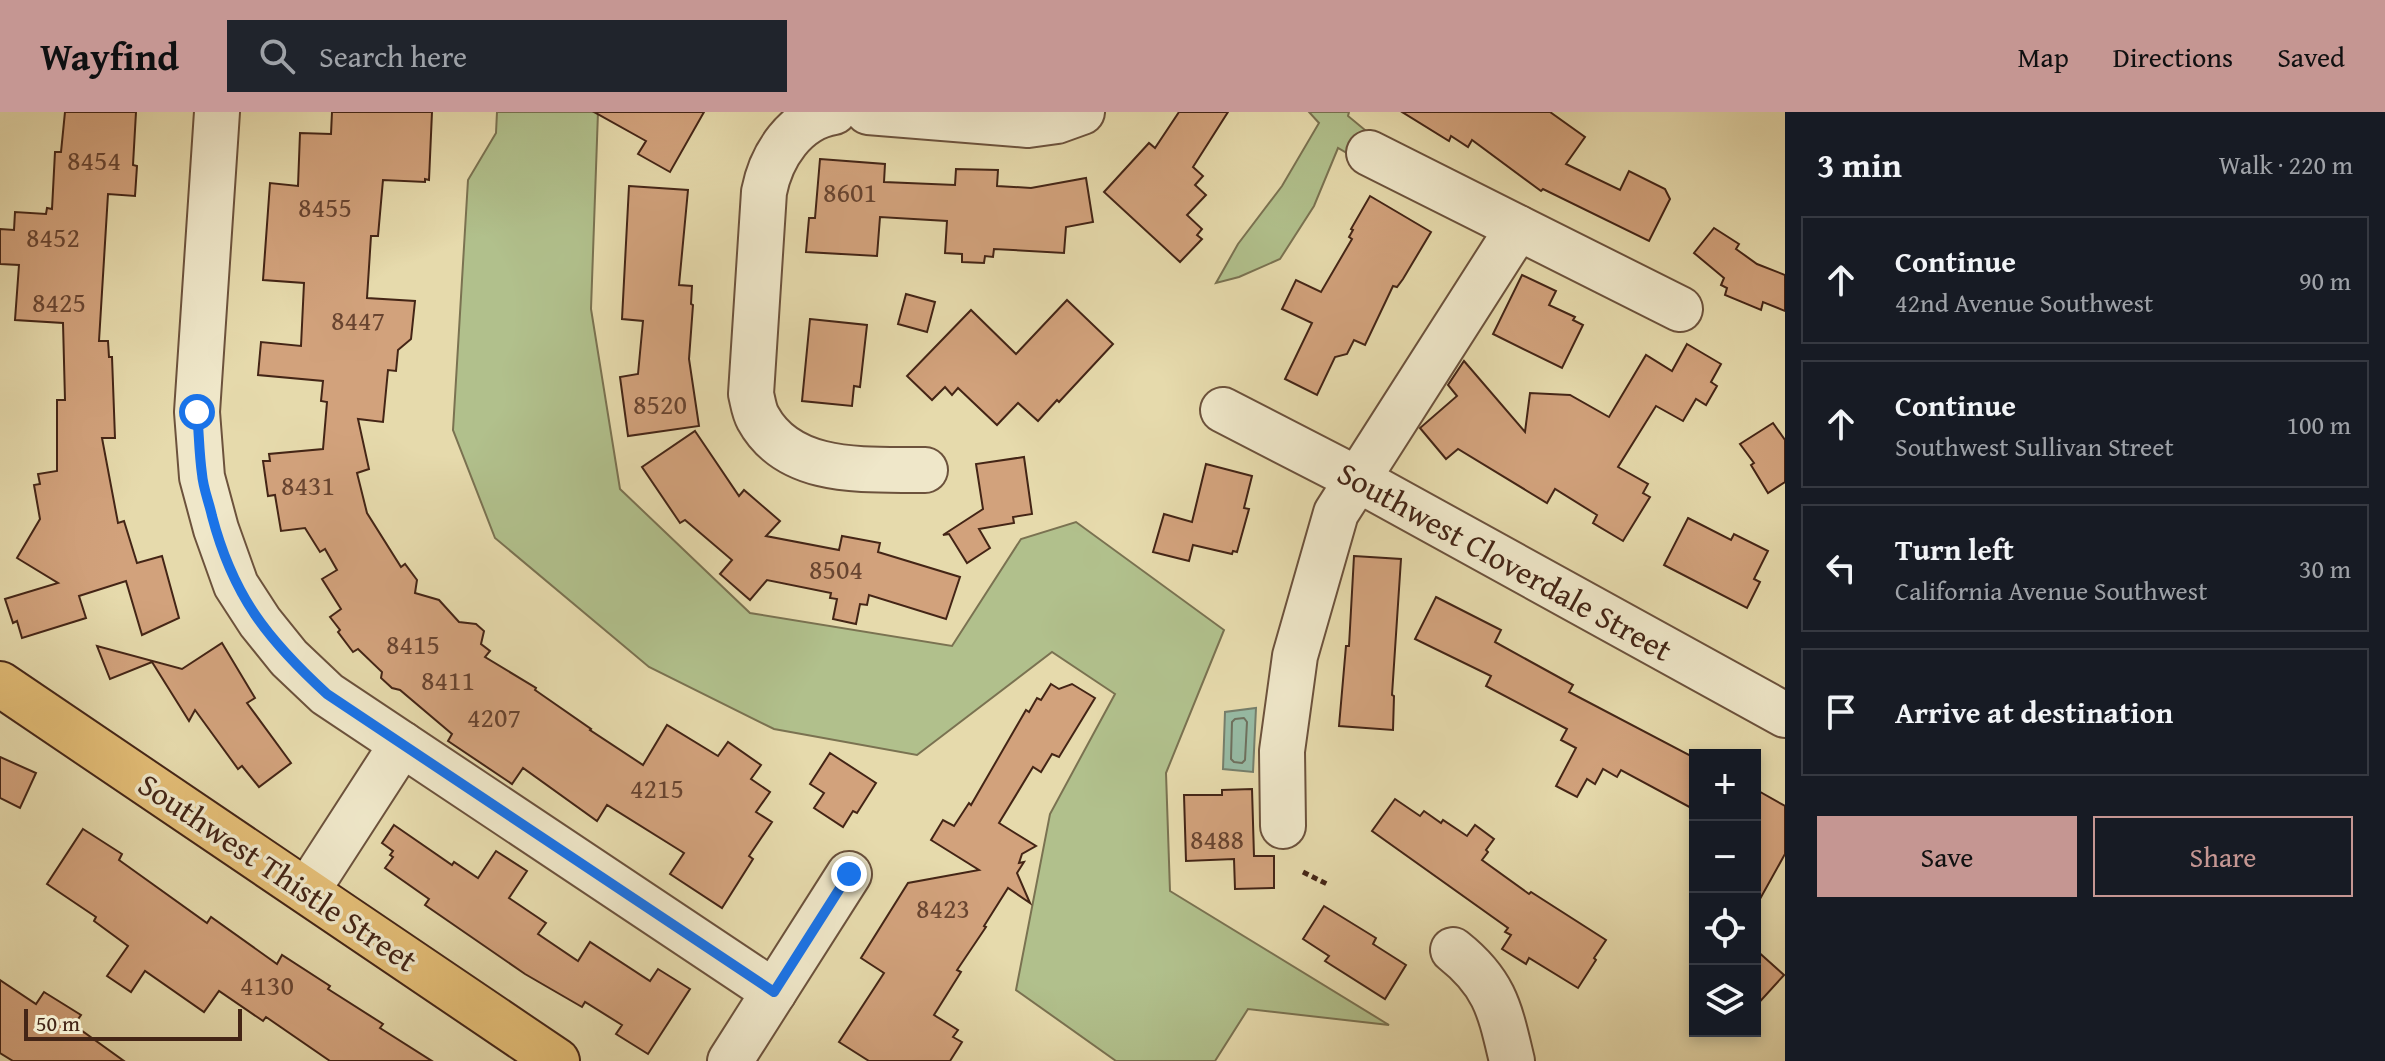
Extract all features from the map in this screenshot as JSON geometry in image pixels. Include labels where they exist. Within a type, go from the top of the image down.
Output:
[{"type":"main road","name":"Southwest Thistle Street","points":[[0,684],[557,1061]]},
{"type":"street","points":[[217,112],[197,412],[202,477],[236,585],[289,658],[327,694],[774,992]]},
{"type":"street","points":[[834,112],[823,114],[799,129],[782,146],[769,169],[764,192],[751,394],[757,416],[771,436],[805,459],[851,468],[925,470]]},
{"type":"street","points":[[868,112],[1028,125],[1057,121],[1082,112]]},
{"type":"street","points":[[1369,153],[1680,309]]},
{"type":"street","points":[[1283,826],[1282,751],[1295,656],[1336,513],[1518,228]]},
{"type":"street","name":"Southwest Cloverdale Street","points":[[1223,410],[1357,479],[1785,715]]},
{"type":"street","points":[[307,891],[402,744]]},
{"type":"street","points":[[730,1061],[849,874]]},
{"type":"street","points":[[1453,950],[1486,982],[1500,1009],[1512,1061]]},
{"type":"path","points":[[1303,872],[1329,885]]},
{"type":"shaded area","points":[[497,112],[598,112],[591,309],[620,489],[750,613],[952,646],[1021,539],[1076,522],[1224,630],[1166,773],[1170,891],[1389,1025],[1248,1009],[1215,1061],[1116,1061],[1016,990],[1050,814],[1115,694],[1052,652],[917,755],[774,729],[649,667],[495,538],[453,430],[468,180],[496,133]]},
{"type":"shaded area","points":[[1309,112],[1349,112],[1348,116],[1371,135],[1359,160],[1338,148],[1314,206],[1280,259],[1239,277],[1216,283],[1238,244],[1282,186],[1319,123]]},
{"type":"water","points":[[1256,708],[1253,772],[1223,769],[1225,712]]},
{"type":"building","points":[[65,112],[136,112],[135,196],[108,194],[99,341],[108,341],[109,357],[112,357],[115,438],[102,438],[118,523],[124,521],[137,563],[162,556],[179,618],[142,635],[126,581],[79,596],[86,618],[22,638],[5,599],[58,583],[17,558],[40,519],[34,485],[40,484],[38,474],[57,471],[57,400],[65,400],[63,323],[15,320],[19,265],[0,264],[0,229],[14,230],[15,212],[46,214],[47,208],[52,209],[55,152],[61,152]]},
{"type":"building","points":[[332,112],[432,112],[429,180],[383,180],[378,236],[371,236],[367,298],[415,301],[411,339],[398,350],[396,371],[388,370],[383,422],[358,419],[369,469],[357,473],[367,513],[401,567],[405,564],[417,580],[415,593],[439,600],[459,622],[476,624],[484,631],[481,644],[490,651],[485,657],[536,688],[590,730],[643,765],[667,725],[718,756],[728,742],[761,765],[751,779],[770,792],[756,812],[772,822],[749,856],[753,859],[722,908],[670,874],[684,853],[607,805],[597,821],[523,768],[512,784],[448,741],[452,734],[400,690],[392,688],[381,678],[382,672],[358,649],[353,652],[338,632],[340,630],[330,617],[341,609],[322,579],[337,570],[325,549],[320,552],[305,528],[281,531],[275,495],[268,496],[263,461],[270,461],[269,454],[323,449],[327,402],[321,401],[323,381],[258,375],[261,342],[301,346],[304,283],[263,280],[270,183],[298,186],[300,133],[331,134]]},
{"type":"building","points":[[594,112],[704,112],[670,172],[638,154],[646,141]]},
{"type":"building","points":[[1179,112],[1228,112],[1193,167],[1203,176],[1195,185],[1206,195],[1187,215],[1202,229],[1197,235],[1202,239],[1180,262],[1104,192],[1149,143],[1155,148]]},
{"type":"building","points":[[1402,112],[1550,112],[1585,137],[1566,164],[1620,190],[1629,171],[1665,189],[1670,199],[1649,241],[1543,189],[1541,191],[1472,140],[1468,147],[1451,136],[1449,141]]},
{"type":"building","points":[[820,159],[885,164],[884,182],[955,185],[956,169],[998,170],[997,186],[1031,188],[1086,178],[1093,222],[1066,227],[1064,253],[994,249],[993,257],[985,256],[984,263],[962,262],[962,254],[945,253],[947,221],[880,217],[877,256],[806,252],[809,218],[815,218]]},
{"type":"building","points":[[629,186],[688,190],[679,285],[692,286],[689,359],[699,426],[628,436],[620,377],[638,374],[643,321],[622,319]]},
{"type":"building","points":[[1370,196],[1431,232],[1403,279],[1397,287],[1393,286],[1365,345],[1354,340],[1347,354],[1335,357],[1317,395],[1285,379],[1312,323],[1282,309],[1296,280],[1321,292],[1352,239],[1349,237],[1351,229]]},
{"type":"building","points":[[1714,228],[1739,244],[1736,249],[1757,264],[1785,275],[1785,311],[1763,302],[1761,310],[1725,295],[1727,288],[1721,285],[1724,278],[1694,253]]},
{"type":"building","points":[[1522,275],[1556,291],[1549,305],[1575,317],[1573,320],[1583,325],[1562,368],[1493,334]]},
{"type":"building","points":[[906,294],[935,302],[927,332],[898,324]]},
{"type":"building","points":[[1067,300],[1113,344],[1038,421],[1018,403],[997,425],[958,388],[952,395],[945,387],[932,400],[907,376],[971,310],[1016,354]]},
{"type":"building","points":[[810,319],[867,325],[860,387],[854,386],[852,406],[802,401]]},
{"type":"building","points":[[1687,344],[1721,364],[1711,382],[1717,386],[1706,405],[1696,399],[1683,421],[1656,406],[1618,467],[1648,484],[1643,493],[1650,497],[1623,541],[1593,523],[1597,515],[1555,489],[1547,503],[1458,449],[1446,459],[1420,428],[1457,396],[1448,385],[1464,361],[1525,432],[1530,393],[1570,395],[1609,417],[1646,355],[1672,371]]},
{"type":"building","points":[[1773,423],[1785,440],[1785,482],[1768,493],[1751,465],[1754,463],[1740,444]]},
{"type":"building","points":[[695,431],[739,496],[744,490],[780,521],[766,536],[839,550],[842,536],[880,543],[878,552],[960,577],[946,619],[869,595],[867,605],[860,604],[856,624],[833,619],[837,599],[830,598],[831,593],[767,580],[750,600],[720,574],[732,560],[685,520],[680,523],[642,467]]},
{"type":"building","points":[[1024,457],[1032,514],[1013,517],[1014,523],[979,529],[990,548],[967,563],[949,534],[943,535],[983,509],[976,464]]},
{"type":"building","points":[[1206,464],[1252,476],[1244,508],[1249,509],[1237,552],[1233,551],[1232,554],[1193,545],[1189,561],[1153,552],[1164,514],[1192,522]]},
{"type":"building","points":[[1688,518],[1731,540],[1734,534],[1768,551],[1754,579],[1760,582],[1747,608],[1664,565]]},
{"type":"building","points":[[1354,556],[1401,559],[1392,695],[1393,730],[1339,726],[1346,646],[1349,646]]},
{"type":"building","points":[[1436,597],[1501,630],[1495,642],[1573,685],[1569,692],[1689,755],[1689,807],[1621,770],[1617,777],[1603,769],[1595,784],[1587,779],[1577,797],[1556,786],[1576,748],[1561,740],[1567,729],[1486,686],[1491,676],[1415,639]]},
{"type":"building","points":[[222,643],[255,698],[247,703],[291,763],[259,787],[242,766],[238,769],[195,710],[189,721],[152,662],[110,679],[97,646],[182,669]]},
{"type":"building","points":[[1051,684],[1059,689],[1072,684],[1095,698],[1059,757],[1052,754],[1041,772],[1033,767],[999,823],[1036,846],[1022,854],[1019,863],[1024,862],[1017,873],[1030,903],[1008,888],[957,970],[961,972],[934,1015],[958,1030],[953,1037],[962,1042],[950,1061],[869,1061],[839,1042],[884,973],[861,958],[908,883],[979,870],[931,840],[943,820],[954,826],[969,803],[971,805],[1026,710],[1029,712],[1037,698],[1041,700]]},
{"type":"building","points":[[830,753],[876,783],[857,813],[853,811],[843,827],[814,808],[824,793],[810,784]]},
{"type":"building","points":[[0,757],[36,773],[20,808],[0,798]]},
{"type":"building","points":[[1252,789],[1254,856],[1274,856],[1274,888],[1235,889],[1234,859],[1186,861],[1184,795],[1222,795],[1222,790]]},
{"type":"building","points":[[1761,792],[1785,806],[1785,854],[1761,897]]},
{"type":"building","points":[[1395,799],[1420,816],[1424,811],[1467,836],[1475,825],[1494,839],[1482,860],[1529,894],[1531,892],[1606,940],[1578,988],[1529,958],[1526,964],[1502,949],[1511,935],[1505,932],[1508,928],[1372,831]]},
{"type":"building","points":[[394,825],[452,865],[454,862],[478,878],[496,851],[527,871],[509,898],[546,923],[538,934],[578,961],[590,942],[650,981],[658,969],[690,989],[648,1054],[616,1034],[622,1025],[585,1002],[582,1007],[525,974],[425,905],[429,899],[385,868],[393,857],[390,855],[393,851],[382,843]]},
{"type":"building","points":[[83,829],[122,854],[119,860],[207,923],[211,917],[277,964],[282,955],[383,1024],[380,1028],[432,1061],[330,1061],[266,1017],[263,1021],[219,991],[204,1012],[145,971],[131,992],[107,976],[128,946],[94,921],[96,917],[47,884]]},
{"type":"building","points":[[1324,906],[1376,938],[1373,944],[1406,965],[1385,999],[1325,961],[1329,956],[1303,939]]},
{"type":"building","points":[[1761,954],[1784,975],[1761,1000]]},
{"type":"building","points":[[0,980],[36,1004],[44,992],[81,1015],[74,1025],[124,1061],[13,1061],[0,1053]]},
{"type":"route","points":[[197,412],[202,477],[236,585],[289,658],[327,694],[774,992],[849,874]]}]
